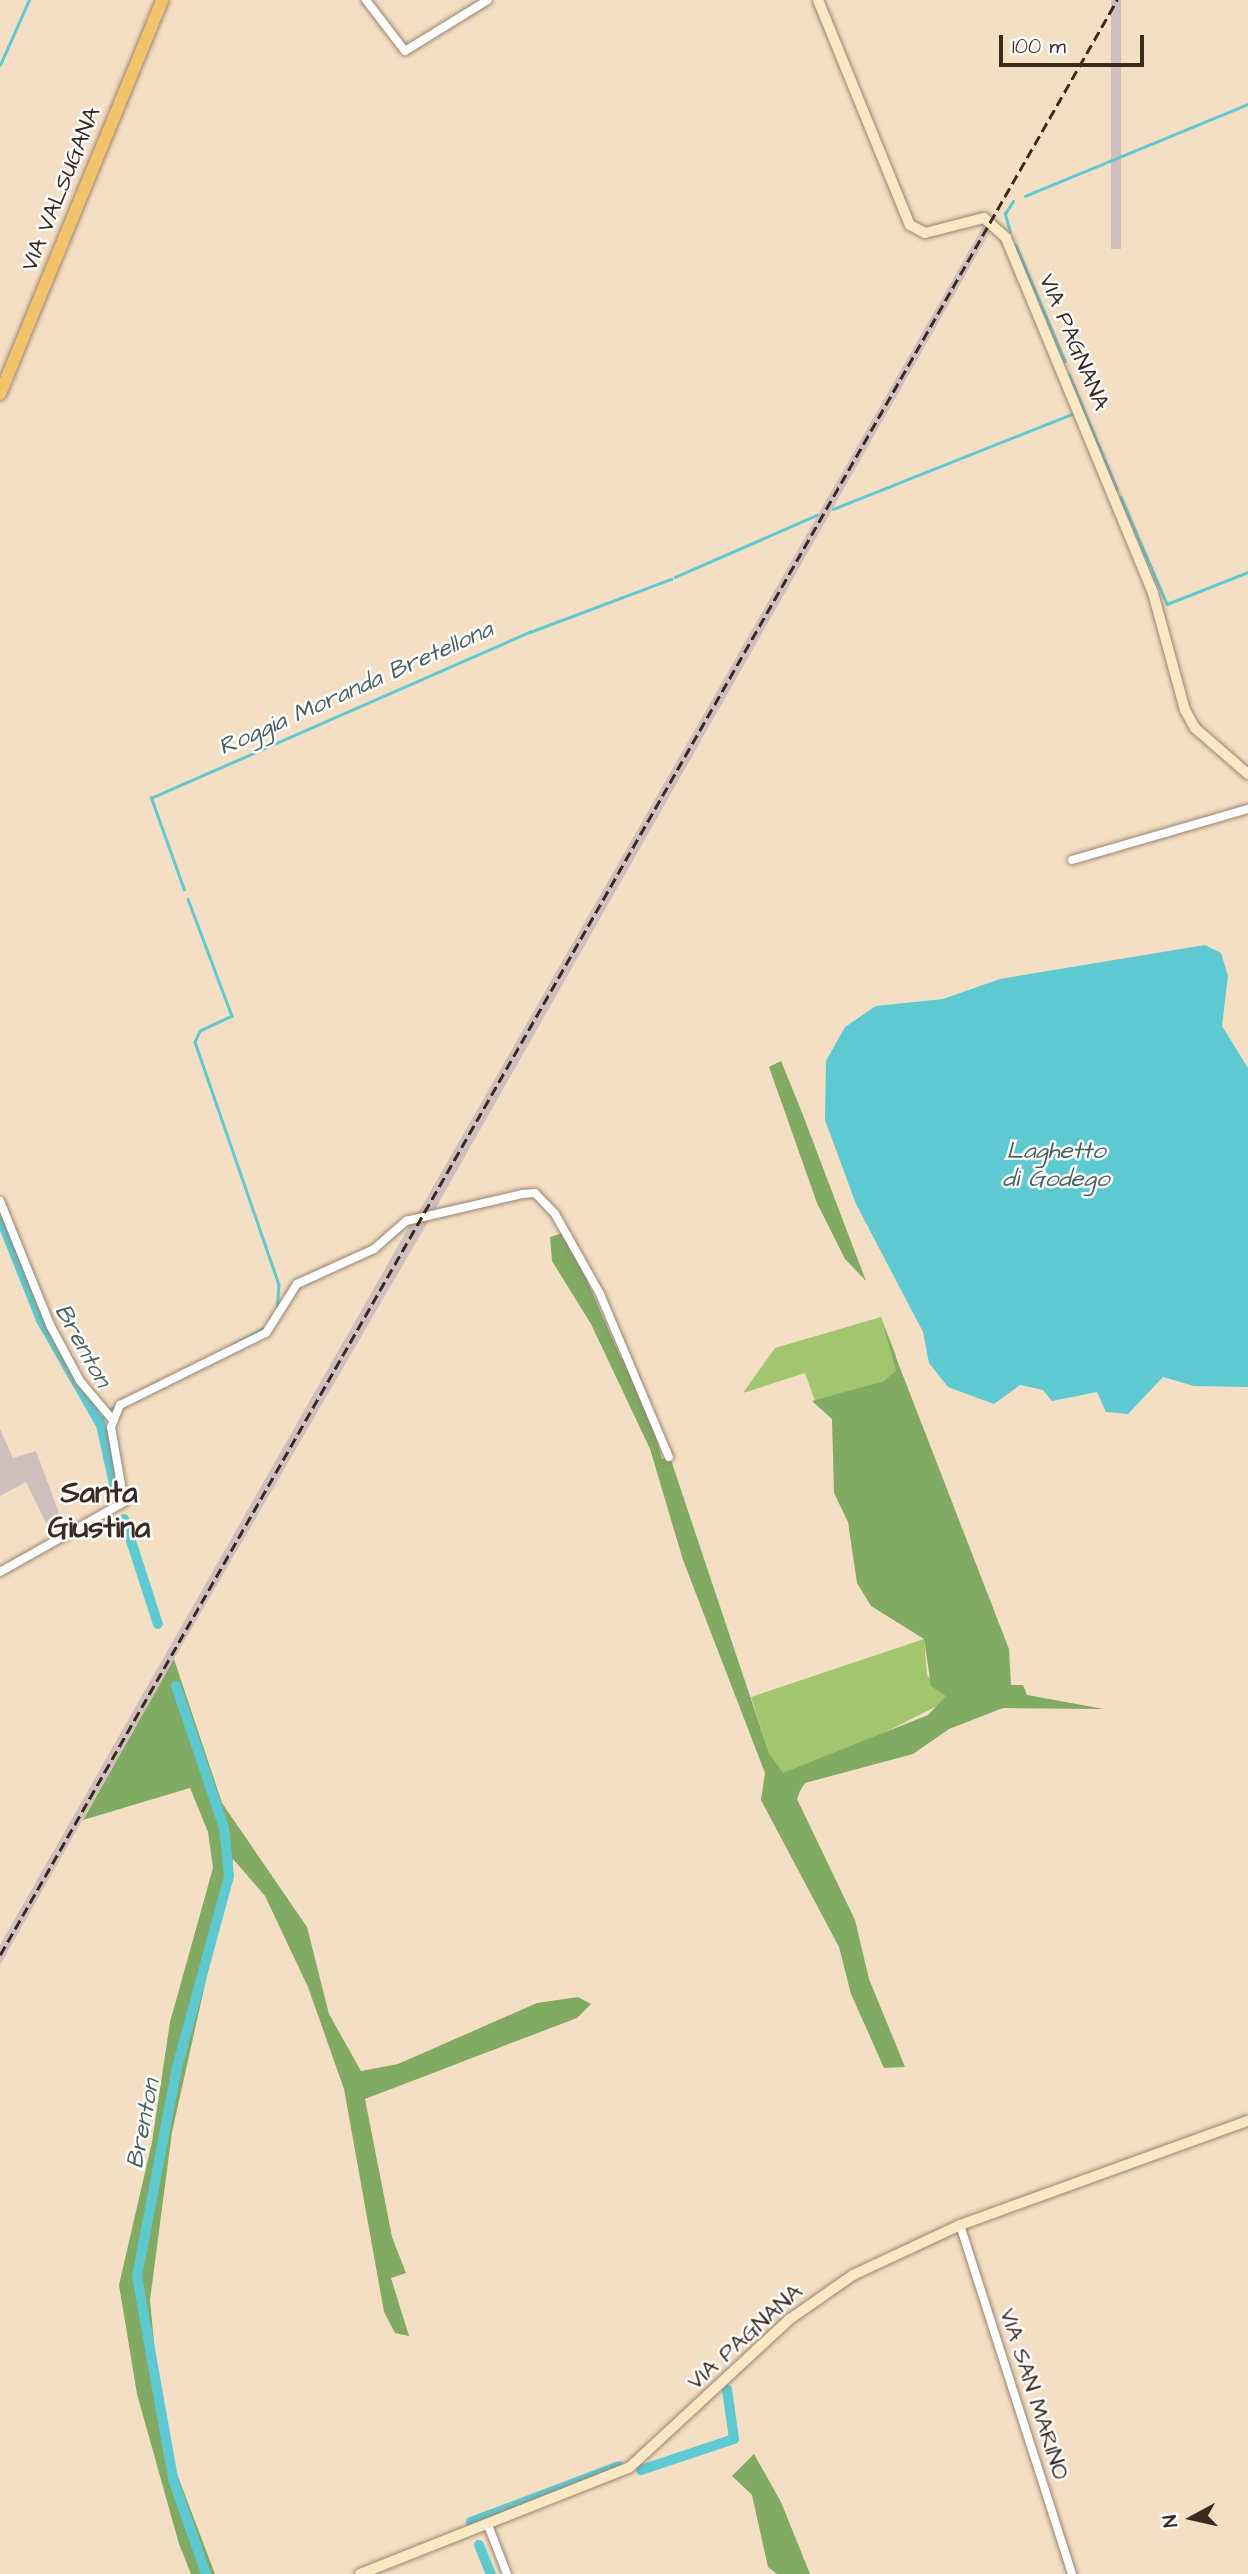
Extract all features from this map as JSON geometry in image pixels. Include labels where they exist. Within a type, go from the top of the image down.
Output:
[{"type":"main road","name":"VIA VALSUGANA","points":[[0,394],[162,0]]},
{"type":"street","points":[[366,0],[405,51],[488,0]]},
{"type":"street","name":"VIA PAGNANA","points":[[818,0],[904,216],[925,233],[976,217],[1001,229],[1153,593],[1189,719],[1248,775]]},
{"type":"street","points":[[1072,860],[1248,809]]},
{"type":"street","points":[[110,1418],[130,1398],[266,1333],[297,1284],[374,1249],[406,1220],[535,1193],[555,1214],[600,1294],[669,1457]]},
{"type":"street","points":[[0,1201],[46,1317],[100,1408],[110,1418],[126,1498],[116,1507],[0,1572]]},
{"type":"street","name":"VIA PAGNANA","points":[[360,2574],[630,2467],[790,2319],[853,2275],[960,2225],[1248,2121]]},
{"type":"street","name":"VIA SAN MARINO","points":[[960,2225],[1072,2574]]},
{"type":"street","points":[[488,2525],[507,2574]]},
{"type":"shaded area","points":[[1111,0],[1121,0],[1121,249],[1111,249]]},
{"type":"shaded area","points":[[985,223],[992,228],[434,1211],[417,1215]]},
{"type":"shaded area","points":[[429,1220],[0,1965],[0,1945],[411,1223]]},
{"type":"shaded area","points":[[0,1429],[13,1458],[36,1451],[62,1521],[49,1529],[26,1482],[0,1496]]},
{"type":"green space","points":[[781,1061],[866,1281],[845,1259],[817,1203],[769,1067]]},
{"type":"green space","points":[[566,1232],[620,1356],[640,1376],[662,1459],[670,1457],[769,1753],[783,1773],[928,1715],[946,1696],[931,1686],[924,1639],[871,1606],[857,1583],[848,1522],[834,1493],[832,1419],[812,1401],[884,1381],[896,1370],[883,1324],[1009,1649],[1011,1685],[1023,1685],[1027,1695],[1104,1709],[1003,1708],[949,1729],[913,1754],[805,1783],[800,1791],[797,1799],[855,1920],[869,1979],[905,2067],[884,2068],[851,1994],[839,1947],[761,1800],[765,1773],[683,1560],[650,1449],[591,1324],[552,1261],[550,1237]]},
{"type":"green space","points":[[881,1317],[896,1355],[896,1370],[884,1381],[815,1401],[805,1373],[743,1393],[775,1348]]},
{"type":"green space","points":[[924,1639],[927,1675],[947,1696],[943,1703],[834,1758],[783,1774],[769,1753],[751,1697]]},
{"type":"green space","points":[[174,1659],[222,1803],[307,1927],[329,2014],[361,2071],[398,2064],[537,2003],[578,1997],[591,2004],[577,2018],[365,2099],[392,2237],[406,2273],[391,2278],[409,2336],[395,2333],[384,2312],[344,2089],[308,1987],[265,1896],[233,1859],[172,2132],[150,2300],[163,2437],[215,2574],[191,2574],[179,2544],[137,2394],[119,2285],[152,2142],[170,2022],[213,1868],[208,1832],[190,1788],[83,1820]]},
{"type":"green space","points":[[754,2454],[781,2502],[810,2574],[777,2574],[768,2567],[752,2495],[732,2476]]},
{"type":"water","name":"Laghetto di Godego","points":[[1205,945],[1221,953],[1228,976],[1222,1026],[1248,1068],[1248,1387],[1194,1386],[1163,1377],[1128,1414],[1106,1412],[1097,1392],[1052,1401],[1043,1390],[1020,1385],[994,1404],[948,1387],[929,1363],[923,1332],[856,1204],[825,1120],[826,1061],[845,1027],[876,1006],[943,999],[1000,979]]},
{"type":"waterway","points":[[0,65],[29,0]]},
{"type":"waterway","name":"Roggia Moranda Bretellona","points":[[1025,196],[1248,104]]},
{"type":"waterway","name":"Roggia Moranda Bretellona","points":[[1010,232],[1005,214],[1013,201]]},
{"type":"waterway","name":"Roggia Moranda Bretellona","points":[[1016,245],[1065,361]]},
{"type":"waterway","name":"Roggia Moranda Bretellona","points":[[1069,374],[1117,489]]},
{"type":"waterway","name":"Roggia Moranda Bretellona","points":[[833,509],[1074,413]]},
{"type":"waterway","name":"Roggia Moranda Bretellona","points":[[1121,497],[1167,604],[1248,572]]},
{"type":"waterway","name":"Roggia Moranda Bretellona","points":[[675,577],[817,515]]},
{"type":"waterway","name":"Roggia Moranda Bretellona","points":[[184,890],[151,798],[530,632],[671,579]]},
{"type":"waterway","name":"Roggia Moranda Bretellona","points":[[188,899],[232,1016],[200,1031],[195,1042],[279,1284],[277,1310]]},
{"type":"waterway","name":"Brenton","points":[[0,1217],[41,1320],[101,1425],[117,1498]]},
{"type":"waterway","name":"Roggia Moranda Bretellona","points":[[232,1345],[266,1327]]},
{"type":"waterway","name":"Roggia Moranda Bretellona","points":[[109,1410],[157,1382]]},
{"type":"waterway","name":"Roggia Moranda Bretellona","points":[[101,1425],[104,1415]]},
{"type":"waterway","name":"Brenton","points":[[124,1519],[158,1624]]},
{"type":"waterway","name":"Brenton","points":[[176,1686],[224,1828],[229,1876],[177,2067],[137,2276],[173,2479],[206,2574]]},
{"type":"waterway","points":[[641,2470],[734,2439],[727,2389]]},
{"type":"waterway","points":[[471,2522],[619,2466]]},
{"type":"waterway","points":[[479,2545],[491,2574]]},
{"type":"railway","points":[[0,1955],[1117,0]]},
{"type":"district","name":"Santa Giustina","points":[[99,1510]]}]
